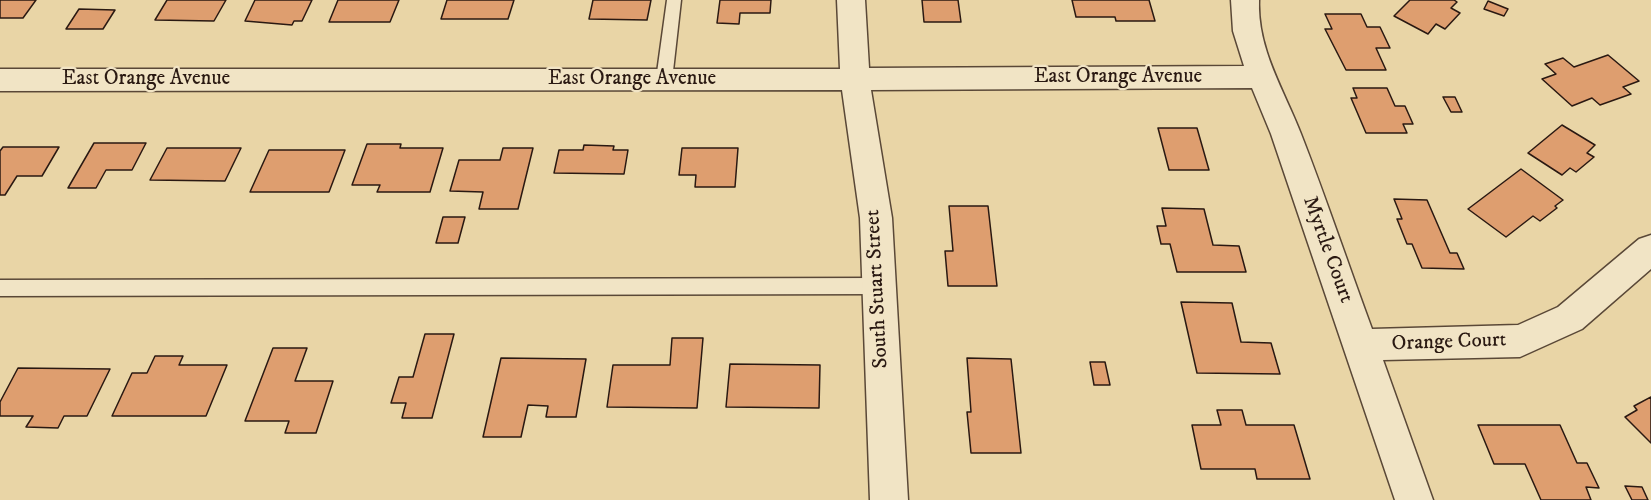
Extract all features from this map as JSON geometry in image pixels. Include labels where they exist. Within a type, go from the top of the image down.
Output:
[{"type":"street","name":"South Stuart Street","points":[[851,0],[855,79],[876,218],[889,500]]},
{"type":"street","name":"Myrtle Court","points":[[1245,0],[1243,13],[1247,34],[1414,500]]},
{"type":"street","name":"East Orange Avenue","points":[[0,80],[1264,77]]},
{"type":"street","name":"Orange Court","points":[[1360,345],[1520,341],[1570,318],[1651,249]]},
{"type":"lane","points":[[664,80],[674,0]]},
{"type":"lane","points":[[0,288],[878,286]]},
{"type":"building","points":[[0,0],[36,0],[23,18],[0,18]]},
{"type":"building","points":[[167,0],[226,0],[214,21],[155,20]]},
{"type":"building","points":[[255,0],[312,0],[302,21],[294,21],[292,25],[245,21]]},
{"type":"building","points":[[338,0],[399,0],[390,22],[329,22]]},
{"type":"building","points":[[447,0],[514,0],[508,19],[441,19]]},
{"type":"building","points":[[593,0],[651,0],[647,20],[589,19]]},
{"type":"building","points":[[720,0],[771,0],[770,13],[740,13],[739,24],[717,23]]},
{"type":"building","points":[[922,0],[958,0],[961,22],[924,22]]},
{"type":"building","points":[[1072,0],[1149,0],[1155,21],[1116,21],[1115,17],[1076,17]]},
{"type":"building","points":[[1410,0],[1454,0],[1457,2],[1451,8],[1460,13],[1445,29],[1436,24],[1428,34],[1394,16]]},
{"type":"building","points":[[1488,1],[1508,9],[1504,16],[1484,9]]},
{"type":"building","points":[[79,9],[115,10],[103,29],[66,29]]},
{"type":"building","points":[[1325,14],[1361,14],[1367,27],[1380,27],[1390,48],[1376,48],[1386,70],[1346,70],[1325,29],[1332,29]]},
{"type":"building","points":[[1608,55],[1639,81],[1623,87],[1631,94],[1600,105],[1592,98],[1572,106],[1542,79],[1556,74],[1545,64],[1563,58],[1574,67]]},
{"type":"building","points":[[1353,88],[1387,88],[1395,106],[1405,106],[1413,124],[1403,124],[1407,133],[1366,133],[1351,98],[1357,98]]},
{"type":"building","points":[[1443,97],[1455,97],[1462,112],[1451,112]]},
{"type":"building","points":[[1562,125],[1595,145],[1587,153],[1594,157],[1576,172],[1570,168],[1562,175],[1528,153]]},
{"type":"building","points":[[1158,128],[1197,128],[1209,170],[1169,170]]},
{"type":"building","points":[[94,143],[146,143],[132,170],[106,170],[96,188],[68,188]]},
{"type":"building","points":[[367,144],[401,144],[400,148],[443,148],[430,192],[377,192],[380,185],[352,185]]},
{"type":"building","points":[[584,145],[614,146],[613,150],[628,150],[624,174],[554,173],[559,150],[583,150]]},
{"type":"building","points":[[3,147],[59,147],[42,176],[17,176],[5,195],[0,195],[0,151]]},
{"type":"building","points":[[167,148],[241,148],[225,181],[150,180]]},
{"type":"building","points":[[503,148],[533,148],[518,209],[479,209],[483,192],[450,191],[459,160],[500,160]]},
{"type":"building","points":[[682,148],[738,148],[735,187],[695,187],[696,175],[679,175]]},
{"type":"building","points":[[269,150],[345,150],[329,192],[250,192]]},
{"type":"building","points":[[1521,169],[1563,200],[1555,206],[1557,208],[1540,221],[1533,216],[1506,237],[1468,209]]},
{"type":"building","points":[[1394,199],[1427,200],[1450,253],[1457,253],[1464,269],[1422,268],[1412,244],[1407,244],[1397,219],[1402,219]]},
{"type":"building","points":[[949,206],[988,206],[997,286],[948,286],[945,251],[953,251]]},
{"type":"building","points":[[1162,208],[1204,209],[1213,245],[1239,246],[1246,272],[1177,272],[1170,244],[1161,244],[1157,226],[1166,226]]},
{"type":"building","points":[[443,217],[465,217],[458,243],[436,243]]},
{"type":"building","points":[[1181,302],[1232,303],[1241,342],[1271,343],[1280,374],[1197,373]]},
{"type":"building","points":[[425,334],[454,334],[432,418],[402,418],[406,403],[391,403],[399,377],[413,377]]},
{"type":"building","points":[[672,338],[703,338],[697,408],[607,407],[613,365],[670,365]]},
{"type":"building","points":[[273,348],[307,348],[295,381],[333,381],[316,433],[285,433],[289,421],[245,421]]},
{"type":"building","points":[[155,356],[183,356],[179,365],[227,365],[206,416],[112,416],[132,373],[147,373]]},
{"type":"building","points":[[501,358],[586,359],[576,417],[546,417],[548,406],[528,405],[521,437],[483,437]]},
{"type":"building","points":[[967,358],[1011,359],[1021,453],[971,453],[967,412],[971,412]]},
{"type":"building","points":[[1090,362],[1105,362],[1110,385],[1094,385]]},
{"type":"building","points":[[730,364],[820,365],[819,408],[726,407]]},
{"type":"building","points":[[18,368],[110,369],[87,416],[64,416],[58,428],[26,427],[33,416],[0,416],[0,402]]},
{"type":"building","points":[[1651,397],[1651,443],[1625,417],[1637,410],[1634,406]]},
{"type":"building","points":[[1217,410],[1242,410],[1246,425],[1294,425],[1310,479],[1257,479],[1255,469],[1201,469],[1192,425],[1221,425]]},
{"type":"building","points":[[1478,425],[1560,425],[1577,463],[1587,463],[1599,488],[1586,487],[1591,500],[1541,500],[1525,464],[1494,464]]},
{"type":"building","points":[[1625,486],[1642,487],[1648,500],[1632,500]]}]
